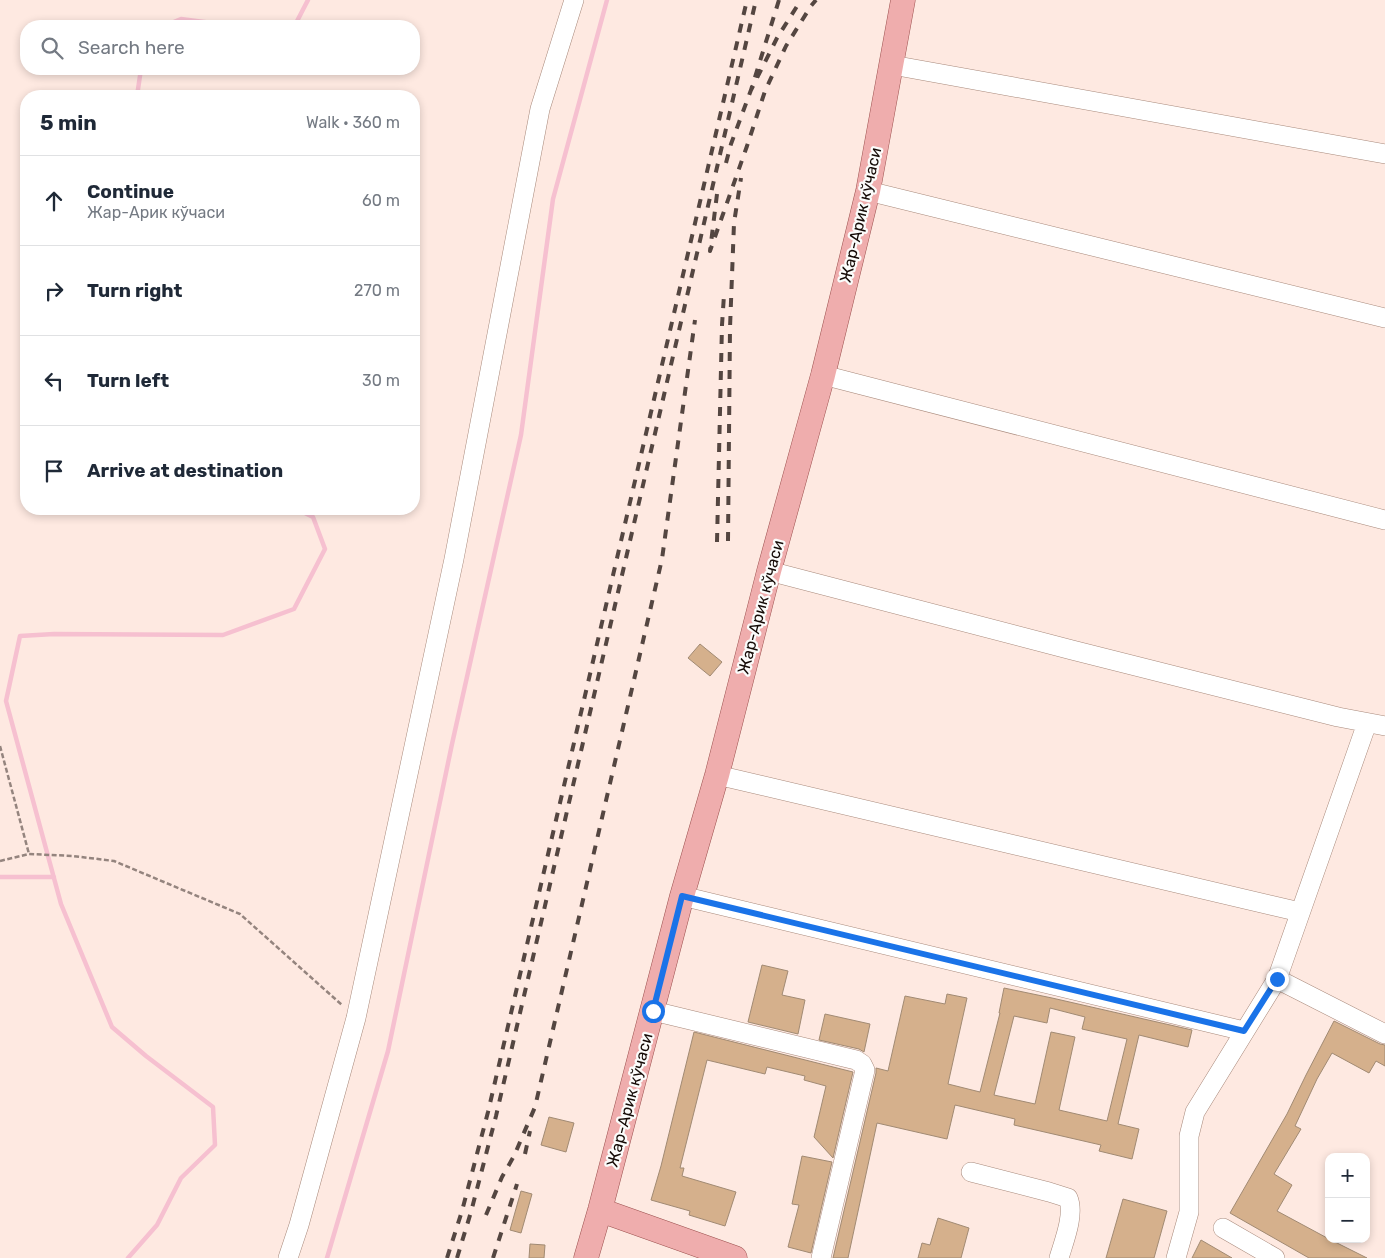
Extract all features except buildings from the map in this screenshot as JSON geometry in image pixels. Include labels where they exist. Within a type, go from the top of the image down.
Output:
[{"type":"main road","name":"Жар-Арик кўчаси","points":[[586,1258],[682,896],[717,775],[822,375],[868,191],[904,0]]},
{"type":"main road","points":[[600,1210],[735,1258]]},
{"type":"street","points":[[288,1258],[299,1225],[356,1018],[454,559],[540,109],[574,0]]},
{"type":"street","points":[[892,66],[1385,154]]},
{"type":"street","points":[[868,191],[1385,318]]},
{"type":"street","points":[[822,375],[1385,520]]},
{"type":"street","points":[[769,571],[1072,650],[1338,717],[1376,724],[1300,912],[1277,979],[1195,1112],[1190,1136],[1189,1212],[1176,1258]]},
{"type":"street","points":[[717,775],[1300,912]]},
{"type":"street","points":[[682,896],[1244,1031]]},
{"type":"street","points":[[1277,979],[1385,1034]]},
{"type":"street","points":[[653,1011],[856,1060],[862,1064],[865,1070],[821,1258]]},
{"type":"street","points":[[971,1172],[1068,1198],[1071,1204],[1071,1212],[1059,1258]]},
{"type":"street","points":[[1223,1228],[1275,1258]]},
{"type":"path","points":[[0,746],[29,854]]},
{"type":"path","points":[[0,861],[29,854],[73,856],[114,861],[240,914],[356,1018]]},
{"type":"waterway","points":[[298,20],[308,0]]},
{"type":"waterway","points":[[327,1258],[388,1051],[452,744],[521,435],[553,199],[607,0]]},
{"type":"waterway","points":[[179,20],[189,20]]},
{"type":"waterway","points":[[138,90],[140,75]]},
{"type":"waterway","points":[[128,1258],[157,1225],[181,1178],[215,1145],[213,1107],[146,1056],[112,1027],[61,904],[6,701],[20,636],[54,634],[223,635],[294,609],[325,549],[313,517],[309,515]]},
{"type":"waterway","points":[[0,877],[54,877]]},
{"type":"railway","points":[[447,1258],[462,1211],[488,1112],[747,0]]},
{"type":"railway","points":[[457,1258],[496,1116],[756,0]]},
{"type":"railway","points":[[779,0],[751,90],[777,38],[801,0]]},
{"type":"railway","points":[[717,194],[710,251],[765,91],[786,46],[816,0]]},
{"type":"railway","points":[[726,163],[751,90]]},
{"type":"railway","points":[[728,541],[730,328],[734,223],[741,178]]},
{"type":"railway","points":[[717,542],[724,295]]},
{"type":"railway","points":[[486,1215],[535,1107],[662,559],[695,320]]},
{"type":"railway","points":[[525,1154],[530,1131]]},
{"type":"railway","points":[[493,1258],[517,1184]]},
{"type":"route","points":[[653,1011],[682,896],[1244,1031],[1277,979]]}]
